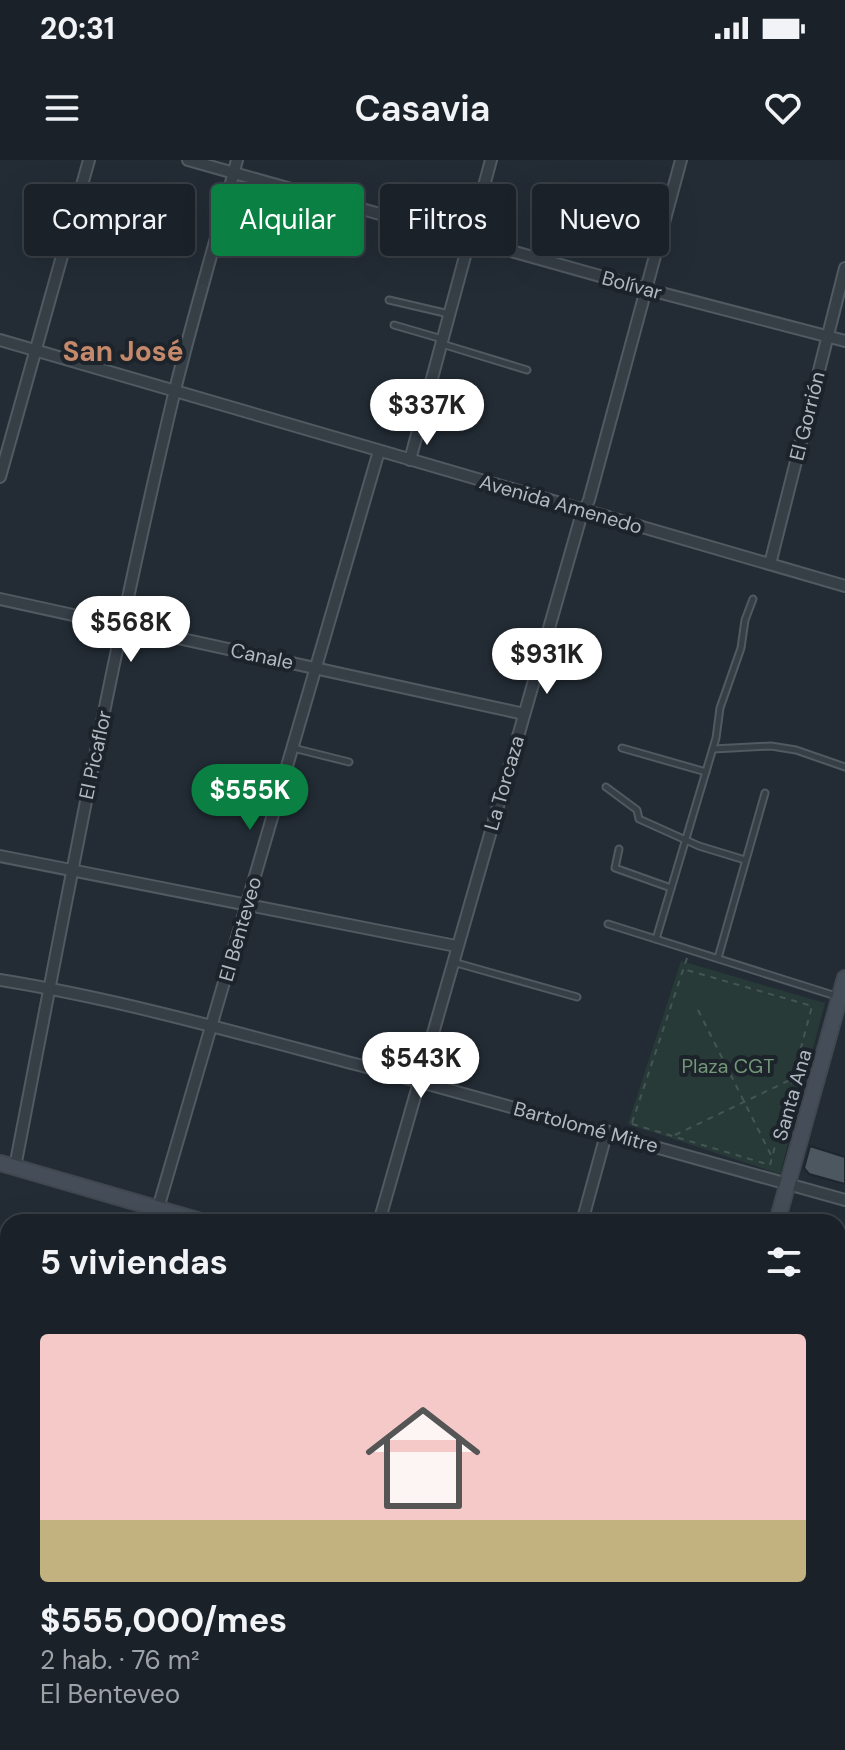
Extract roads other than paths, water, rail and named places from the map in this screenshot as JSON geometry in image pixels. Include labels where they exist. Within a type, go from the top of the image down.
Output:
[{"type":"street","points":[[0,477],[89,160]]},
{"type":"street","name":"Bolívar","points":[[188,160],[380,214]]},
{"type":"street","name":"El Picaflor","points":[[15,1167],[71,869],[122,626],[174,392],[237,160]]},
{"type":"street","points":[[485,184],[491,160]]},
{"type":"street","name":"La Torcaza","points":[[381,1214],[456,946],[589,500],[681,160]]},
{"type":"street","name":"Bolívar","points":[[516,253],[845,341]]},
{"type":"street","points":[[410,460],[465,256]]},
{"type":"street","name":"El Gorrión","points":[[770,564],[845,268]]},
{"type":"street","name":"Avenida Amenedo","points":[[0,340],[845,586]]},
{"type":"street","name":"El Benteveo","points":[[156,1214],[379,451]]},
{"type":"street","name":"Canale","points":[[0,599],[524,714]]},
{"type":"street","points":[[0,856],[456,946]]},
{"type":"street","name":"Santa Ana","points":[[779,1214],[842,998],[845,978]]},
{"type":"street","name":"Bartolomé Mitre","points":[[0,980],[50,988],[211,1026],[607,1131],[845,1200]]},
{"type":"street","points":[[584,1214],[607,1131]]},
{"type":"street","points":[[0,1163],[153,1214]]},
{"type":"lane","points":[[389,300],[449,314]]},
{"type":"lane","points":[[394,325],[527,370]]},
{"type":"lane","points":[[656,939],[713,749],[720,708],[741,648],[745,620],[753,599]]},
{"type":"lane","points":[[713,749],[771,746],[796,750],[845,767]]},
{"type":"lane","points":[[292,747],[349,762]]},
{"type":"lane","points":[[622,748],[706,772]]},
{"type":"lane","points":[[606,787],[637,810],[639,819],[686,840],[745,860]]},
{"type":"lane","points":[[718,958],[765,793]]},
{"type":"lane","points":[[619,849],[615,868],[671,888]]},
{"type":"lane","points":[[608,924],[842,998]]},
{"type":"lane","points":[[452,961],[577,997]]},
{"type":"district","name":"San José","points":[[123,351]]},
{"type":"park label","name":"Plaza CGT","points":[[728,1066]]}]
